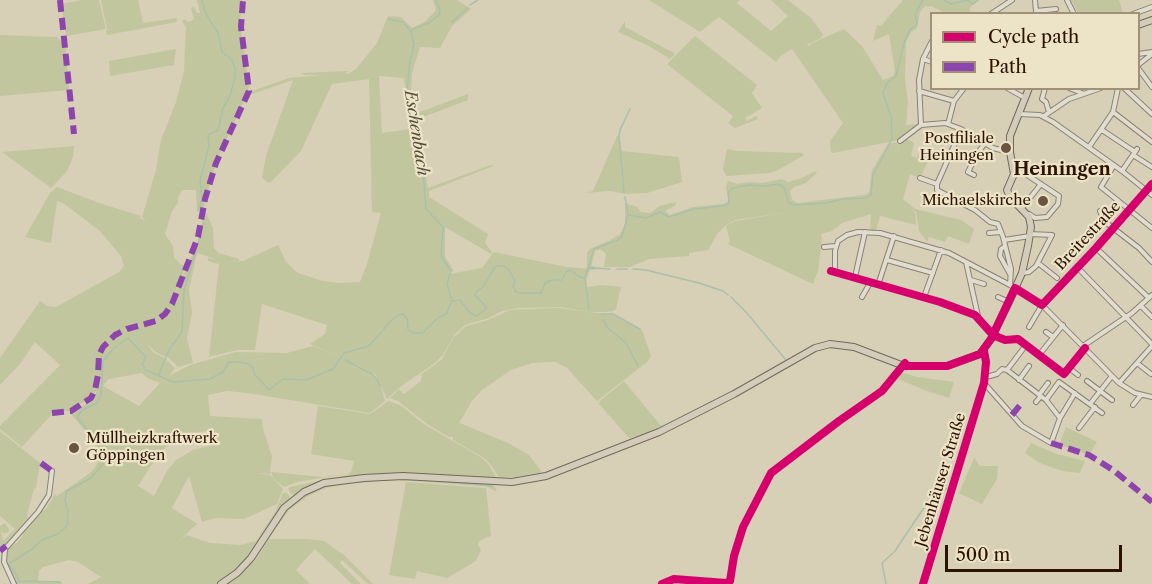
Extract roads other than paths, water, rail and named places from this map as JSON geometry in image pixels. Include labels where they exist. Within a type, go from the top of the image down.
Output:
[{"type":"main road","points":[[221,584],[237,573],[251,558],[284,508],[304,492],[324,483],[403,476],[505,482],[546,476],[659,432],[734,394],[815,348],[830,344],[854,347],[904,366],[950,365],[975,357],[984,351],[1009,302],[1012,286],[1022,273],[1030,235],[1030,222],[1027,214],[1010,197],[1007,190],[1014,171],[1010,152],[1010,136],[1028,90]]},
{"type":"street","points":[[994,12],[1012,0]]},
{"type":"street","points":[[1035,0],[1036,11],[1054,11]]},
{"type":"street","points":[[921,125],[919,91],[923,59],[930,45]]},
{"type":"street","points":[[1145,53],[1148,58]]},
{"type":"street","points":[[1140,54],[1152,53]]},
{"type":"street","points":[[1140,64],[1152,53]]},
{"type":"street","points":[[923,59],[930,61]]},
{"type":"street","points":[[1140,69],[1152,87]]},
{"type":"street","points":[[948,124],[954,101],[962,90]]},
{"type":"street","points":[[1011,90],[1026,98]]},
{"type":"street","points":[[1044,90],[1042,99],[1046,102],[1049,112]]},
{"type":"street","points":[[1074,90],[1083,94]]},
{"type":"street","points":[[1044,116],[1069,99],[1095,90]]},
{"type":"street","points":[[1089,147],[1113,112],[1118,90]]},
{"type":"street","points":[[1126,90],[1152,114]]},
{"type":"street","points":[[919,91],[954,101]]},
{"type":"street","points":[[1113,112],[1152,142]]},
{"type":"street","points":[[1019,114],[1044,116],[1152,195]]},
{"type":"street","points":[[900,141],[921,125],[948,124],[998,150],[1010,152]]},
{"type":"street","points":[[961,129],[937,184],[937,190],[975,210],[990,222],[998,224],[1005,243],[1012,286]]},
{"type":"street","points":[[1102,130],[1135,152],[1152,167]]},
{"type":"street","points":[[968,172],[985,143]]},
{"type":"street","points":[[1122,171],[1135,152]]},
{"type":"street","points":[[966,156],[974,159]]},
{"type":"street","points":[[1114,165],[1101,187],[1152,228]]},
{"type":"street","points":[[963,170],[974,175]]},
{"type":"street","points":[[1014,171],[1024,172],[1058,194],[1060,202],[1047,217],[1035,218],[1027,214]]},
{"type":"street","points":[[920,178],[937,184]]},
{"type":"street","points":[[1022,208],[1041,184]]},
{"type":"street","name":"Breitestraße","points":[[1029,327],[1042,305],[1152,184]]},
{"type":"street","name":"Breitestraße","points":[[1100,211],[1104,221],[1114,228]]},
{"type":"street","points":[[1114,228],[1152,262]]},
{"type":"street","points":[[855,277],[865,232]]},
{"type":"street","points":[[978,317],[924,297],[833,271],[836,246],[842,237],[865,232],[894,236],[941,250],[965,261],[1042,305],[1119,382],[1141,395],[1152,397]]},
{"type":"street","points":[[989,233],[1001,232]]},
{"type":"street","points":[[1005,243],[1030,235],[1052,235],[1038,263],[1029,272],[1022,273]]},
{"type":"street","points":[[878,285],[894,236]]},
{"type":"street","points":[[824,247],[836,246]]},
{"type":"street","points":[[965,261],[978,317],[993,335],[1005,340],[1018,339],[1064,374],[1084,347],[1126,318],[1151,297],[1096,248]]},
{"type":"street","points":[[924,297],[941,250]]},
{"type":"street","points":[[887,260],[933,273]]},
{"type":"street","points":[[1038,263],[1057,278]]},
{"type":"street","points":[[1078,268],[1152,345],[1119,382]]},
{"type":"street","points":[[971,280],[984,284]]},
{"type":"street","points":[[862,297],[870,283]]},
{"type":"street","points":[[998,297],[1009,302]]},
{"type":"street","points":[[1141,306],[1152,317]]},
{"type":"street","points":[[1040,355],[1062,325]]},
{"type":"street","points":[[1046,332],[1053,337]]},
{"type":"street","points":[[1007,370],[1026,345]]},
{"type":"street","name":"Jebenhäuser Straße","points":[[923,584],[984,383],[986,361],[984,351]]},
{"type":"street","points":[[1137,363],[1151,374]]},
{"type":"street","points":[[1019,380],[1029,366]]},
{"type":"street","points":[[1069,368],[1078,375]]},
{"type":"street","points":[[985,377],[997,374],[1002,369],[1007,370],[1046,400],[1060,418]]},
{"type":"street","points":[[1079,428],[1112,376]]},
{"type":"street","points":[[1087,381],[1112,400]]},
{"type":"street","points":[[1046,400],[1059,382],[1102,413]]},
{"type":"street","points":[[984,383],[1022,426],[1051,443],[1060,418],[1075,393]]},
{"type":"street","points":[[1036,402],[1048,383]]},
{"type":"street","points":[[1133,405],[1141,395]]},
{"type":"street","points":[[14,583],[4,562],[5,549],[50,495],[52,471]]},
{"type":"waterway","points":[[198,211],[202,199],[200,181],[209,146],[208,135],[218,130],[223,108],[230,96],[235,77],[235,68],[231,59],[222,52],[218,33],[206,14],[202,0]]},
{"type":"waterway","name":"Eschenbach","points":[[16,584],[19,581],[9,564],[42,540],[58,534],[67,526],[68,511],[65,500],[67,491],[91,478],[103,464],[103,452],[77,417],[82,410],[97,403],[101,395],[103,361],[114,348],[128,338],[146,357],[142,364],[146,370],[173,382],[210,379],[223,372],[229,362],[240,362],[249,364],[255,375],[269,390],[283,379],[306,380],[333,369],[344,353],[369,346],[398,315],[403,314],[407,319],[408,329],[413,333],[422,333],[438,318],[446,314],[452,301],[447,283],[451,271],[441,256],[443,227],[426,209],[423,170],[407,91],[414,45],[411,32],[439,15],[440,10],[436,0]]},
{"type":"waterway","points":[[470,5],[478,0]]},
{"type":"waterway","points":[[452,301],[460,300],[469,312],[476,316],[485,310],[486,307],[475,295],[483,287],[495,267],[499,266],[504,266],[509,270],[515,281],[513,286],[516,292],[520,293],[541,293],[545,283],[562,280],[566,272],[570,270],[585,278],[594,249],[618,240],[622,236],[628,215],[646,218],[660,212],[669,217],[694,209],[723,206],[729,203],[728,193],[733,188],[779,184],[785,189],[788,202],[793,205],[827,203],[842,199],[865,198],[871,195],[873,175],[892,139],[891,116],[883,93],[887,83],[896,76],[904,43],[910,30],[917,24],[915,14],[923,0]]},
{"type":"waterway","points":[[944,0],[951,4],[967,0],[973,4],[978,0]]},
{"type":"waterway","points":[[452,22],[468,8]]},
{"type":"waterway","points":[[388,19],[403,22],[411,32]]},
{"type":"waterway","points":[[624,193],[619,136],[630,109]]},
{"type":"waterway","points":[[625,197],[628,214]]},
{"type":"waterway","points":[[159,374],[169,350],[182,332],[184,290],[204,223]]},
{"type":"waterway","points":[[588,268],[594,268]]},
{"type":"waterway","points":[[594,268],[610,269]]},
{"type":"waterway","points":[[617,269],[627,269]]},
{"type":"waterway","points":[[633,269],[699,283],[728,295]]},
{"type":"waterway","points":[[585,278],[589,310]]},
{"type":"waterway","points":[[731,297],[786,360]]},
{"type":"waterway","points":[[601,314],[613,314],[640,329]]},
{"type":"waterway","points":[[603,320],[608,328],[626,343],[638,366]]},
{"type":"waterway","points":[[345,360],[372,374],[380,386]]},
{"type":"waterway","points":[[400,479],[413,480]]},
{"type":"waterway","points":[[433,481],[492,486]]},
{"type":"waterway","points":[[886,584],[882,563],[895,551],[923,509],[947,488]]},
{"type":"waterway","points":[[19,581],[60,582]]},
{"type":"place","name":"Postfiliale Heiningen","points":[[1006,148]]},
{"type":"place","name":"Michaelskirche","points":[[1043,201]]},
{"type":"place","name":"Müllheizkraftwerk Göppingen","points":[[74,448]]},
{"type":"district","name":"Heiningen","points":[[1062,170]]}]
